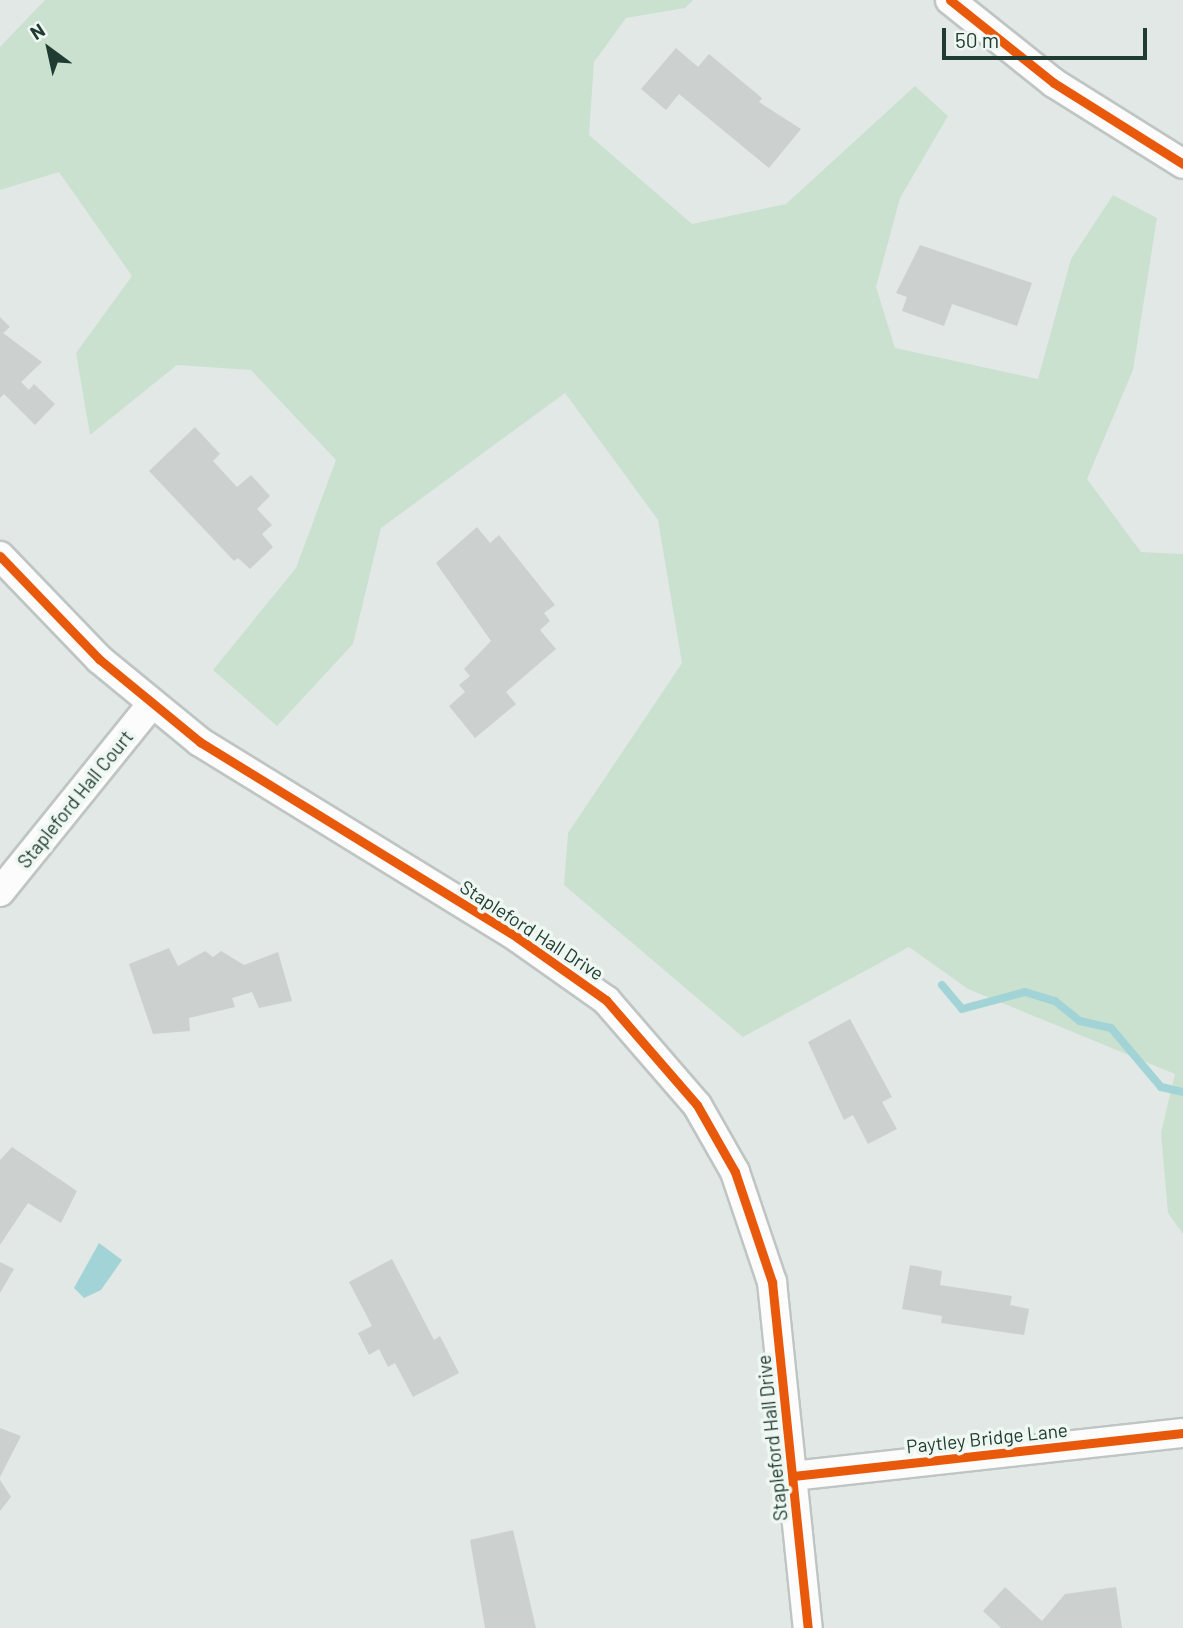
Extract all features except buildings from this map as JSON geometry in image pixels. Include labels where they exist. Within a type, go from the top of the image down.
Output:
[{"type":"street","points":[[950,0],[1054,83],[1183,164]]},
{"type":"street","name":"Stapleford Hall Drive","points":[[0,556],[150,705],[276,793],[518,938],[606,1000],[656,1050],[722,1145],[764,1248],[793,1476],[808,1628]]},
{"type":"street","name":"Stapleford Hall Court","points":[[0,892],[150,705]]},
{"type":"street","name":"Paytley Bridge Lane","points":[[793,1476],[1183,1433]]},
{"type":"green space","points":[[45,0],[693,0],[685,8],[626,18],[594,62],[589,135],[692,224],[786,204],[915,86],[948,116],[900,198],[876,287],[895,348],[1038,379],[1071,259],[1113,195],[1157,218],[1133,370],[1087,479],[1141,552],[1183,554],[1183,1234],[1168,1213],[1161,1133],[1175,1074],[968,989],[909,947],[743,1037],[564,885],[568,833],[682,663],[658,520],[565,393],[381,528],[353,644],[277,726],[213,670],[296,568],[336,460],[251,370],[177,365],[90,435],[76,353],[132,276],[59,172],[0,190],[0,47]]},
{"type":"water","points":[[99,1243],[122,1260],[101,1290],[84,1298],[74,1288]]},
{"type":"waterway","points":[[942,985],[962,1009],[1025,992],[1055,1001],[1080,1021],[1111,1028],[1161,1087],[1183,1092]]},
{"type":"cycle path","points":[[950,0],[1054,83],[1183,164]]},
{"type":"cycle path","points":[[0,556],[99,659],[200,742],[518,938],[606,1000],[697,1105],[735,1172],[772,1282],[808,1628]]},
{"type":"cycle path","points":[[793,1476],[1183,1433]]}]
